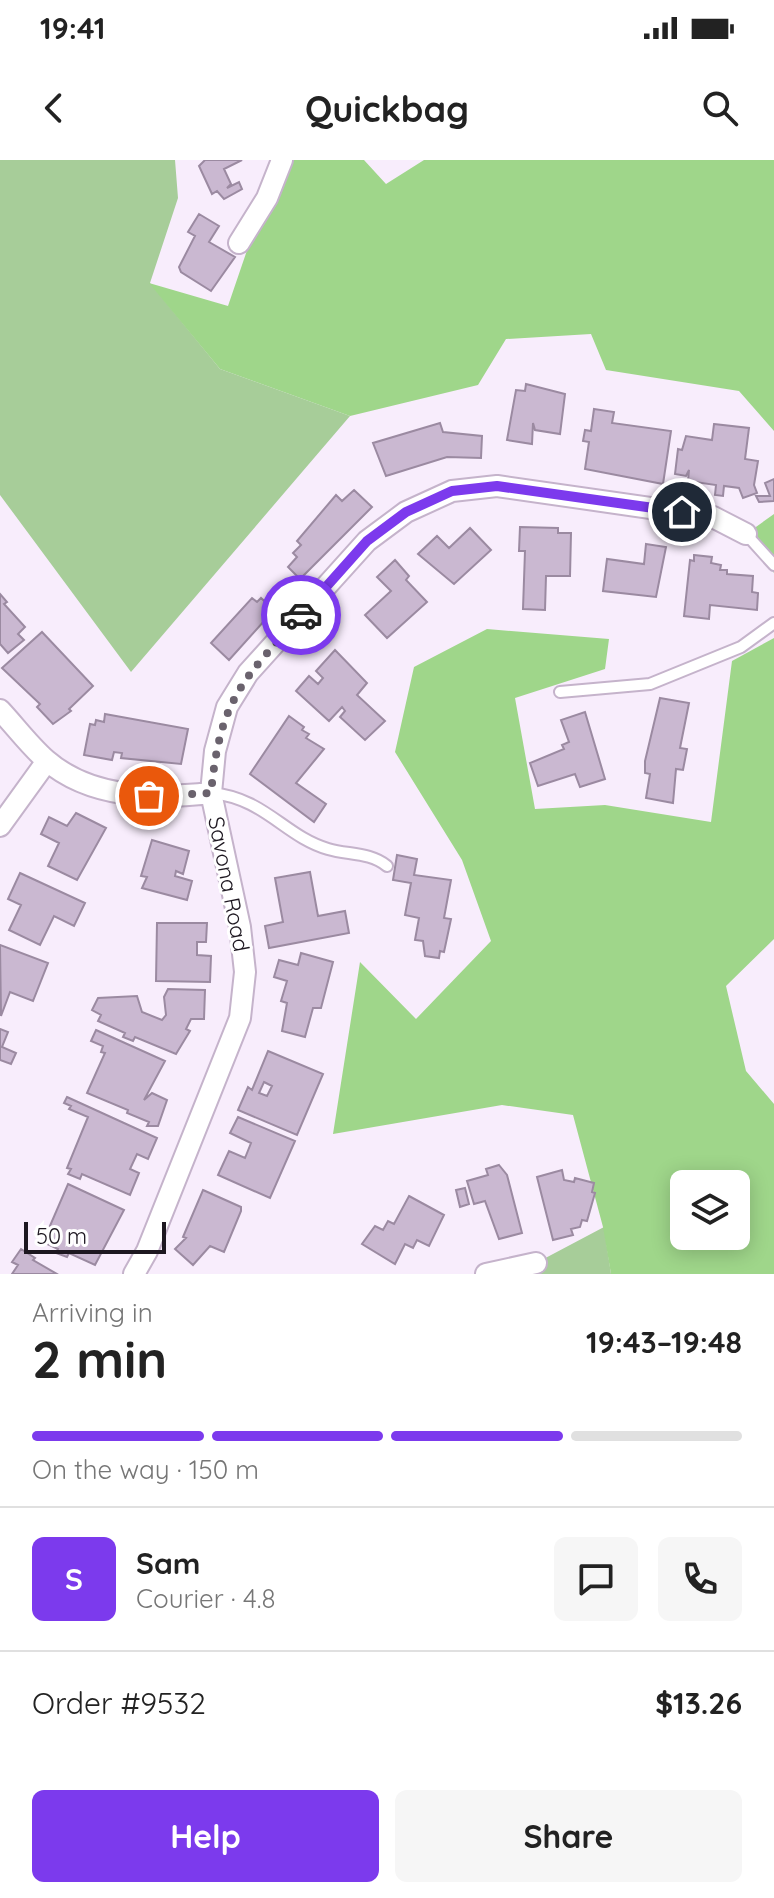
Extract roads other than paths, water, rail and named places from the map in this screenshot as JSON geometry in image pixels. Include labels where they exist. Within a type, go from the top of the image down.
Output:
[{"type":"street","points":[[239,243],[267,198],[282,160]]},
{"type":"street","name":"Savona Road","points":[[134,1274],[147,1251],[240,1018],[245,972],[240,927],[211,793],[215,751],[227,707],[248,673],[367,541],[406,512],[452,491],[497,486],[713,517],[746,534]]},
{"type":"street","points":[[0,710],[47,761],[83,782],[125,795],[172,798],[211,793]]},
{"type":"street","points":[[0,826],[47,761]]},
{"type":"street","points":[[486,1274],[536,1263]]},
{"type":"lane","points":[[746,534],[774,565]]},
{"type":"lane","points":[[560,692],[650,684],[741,647],[774,623]]},
{"type":"lane","points":[[211,793],[238,796],[325,848],[377,858],[387,866]]}]
